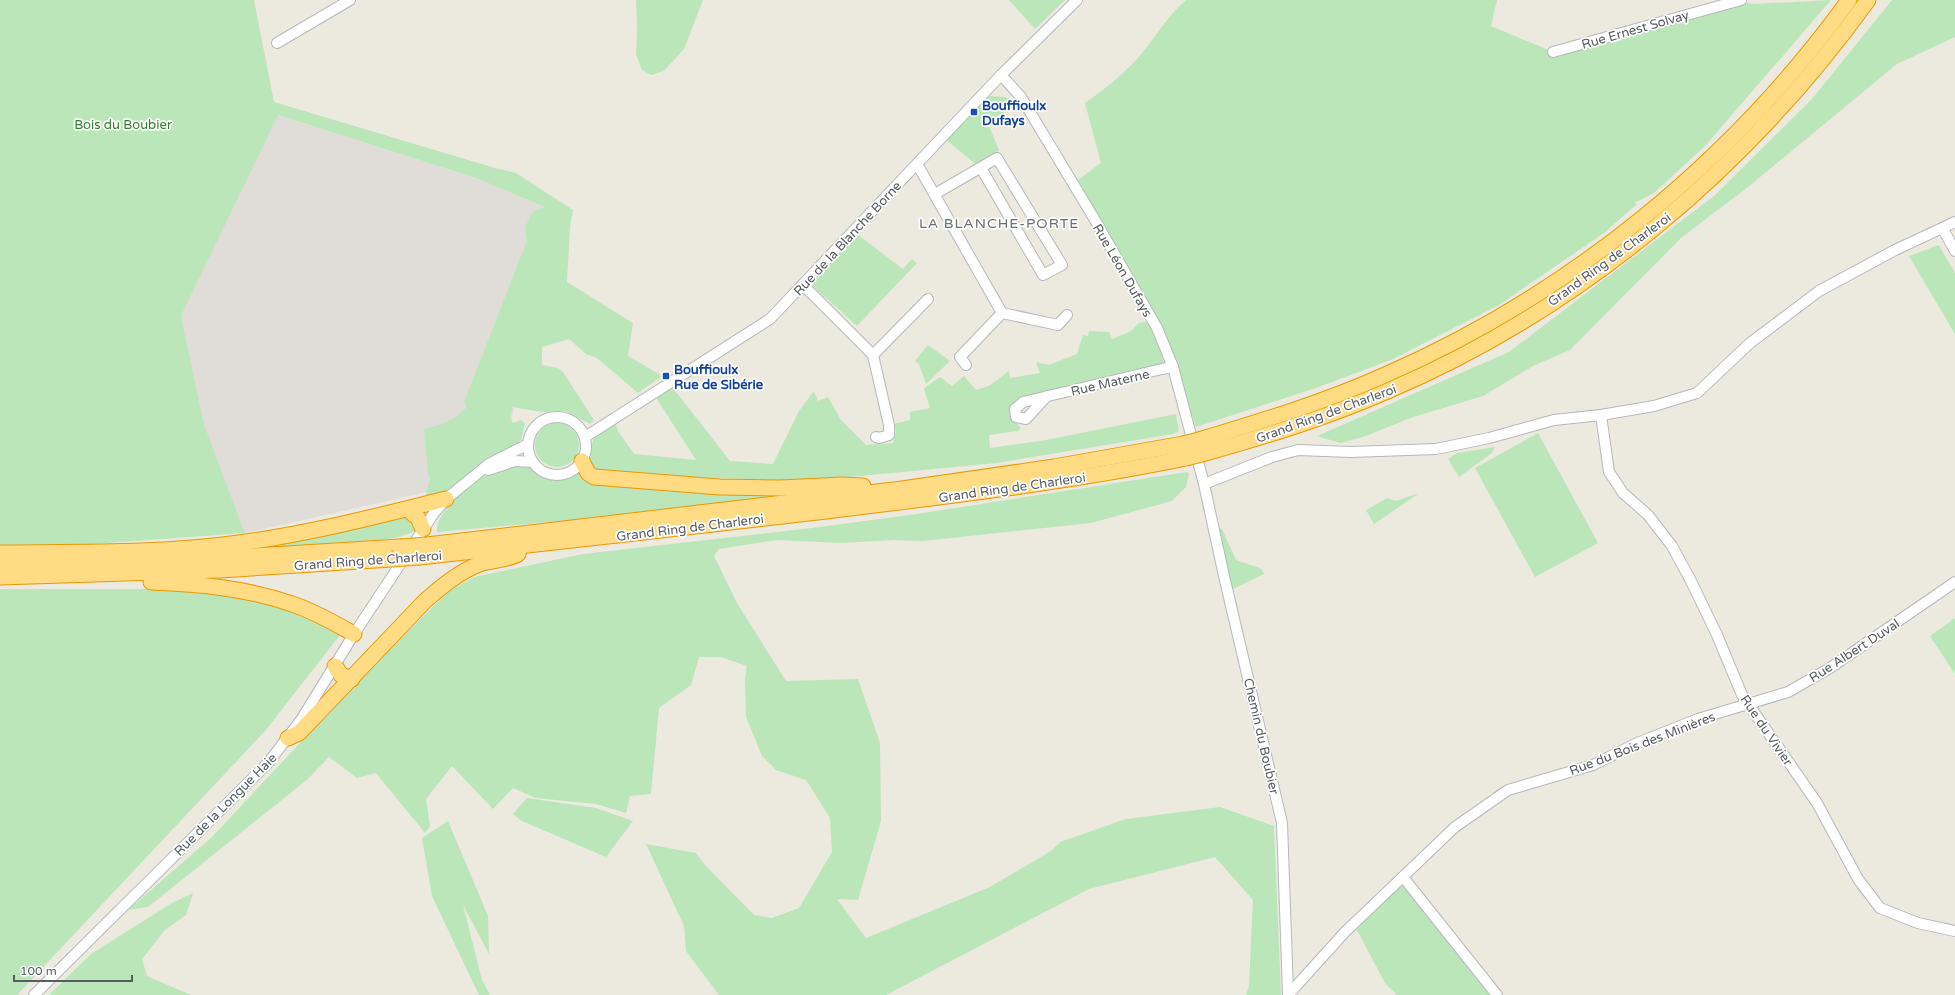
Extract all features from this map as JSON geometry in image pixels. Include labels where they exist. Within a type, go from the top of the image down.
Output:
[{"type":"highway","points":[[1800,64],[1812,38],[1841,0]]},
{"type":"highway","name":"Grand Ring de Charleroi","points":[[423,551],[902,489],[1054,467],[1183,444],[1296,410],[1386,375],[1458,340],[1539,292],[1592,257],[1682,185],[1766,103],[1800,64],[1849,0]]},
{"type":"highway","name":"Grand Ring de Charleroi","points":[[0,576],[220,570],[396,553],[532,545],[965,494],[1118,472],[1186,458],[1280,432],[1391,390],[1497,336],[1548,306],[1644,237],[1691,197],[1777,113],[1846,31],[1868,0]]},
{"type":"highway","points":[[1846,31],[1862,22],[1878,0]]},
{"type":"highway","points":[[582,461],[588,473],[594,477],[639,482],[780,488],[842,485],[902,489]]},
{"type":"highway","points":[[0,553],[145,551],[238,544],[320,530],[446,499]]},
{"type":"highway","points":[[407,509],[418,518],[423,529]]},
{"type":"highway","points":[[288,738],[299,733],[425,601],[444,584],[463,572],[482,563],[514,556],[532,545]]},
{"type":"highway","name":"Grand Ring de Charleroi","points":[[0,564],[396,553]]},
{"type":"highway","points":[[109,574],[137,581],[212,586],[265,595],[313,612],[354,634]]},
{"type":"highway","points":[[335,666],[341,674],[352,679]]},
{"type":"street","points":[[277,43],[350,0]]},
{"type":"street","name":"Rue de la Blanche Borne","points":[[585,437],[770,319],[1001,75],[1077,0]]},
{"type":"street","name":"Rue Ernest Solvay","points":[[1553,52],[1741,0]]},
{"type":"street","name":"Rue Léon Dufays","points":[[1001,75],[1021,97],[1088,208],[1157,328],[1173,367],[1204,484]]},
{"type":"street","points":[[935,194],[997,158],[1062,265],[1043,275],[981,168]]},
{"type":"street","points":[[917,164],[1002,313],[1058,325],[1067,315]]},
{"type":"street","points":[[1204,484],[1272,457],[1298,450],[1351,452],[1436,449],[1497,436],[1554,420],[1601,415],[1654,406],[1697,393],[1750,343],[1819,291],[1895,250],[1943,229],[1955,222]]},
{"type":"street","points":[[1943,229],[1955,251]]},
{"type":"street","points":[[803,285],[873,355],[889,426],[889,434],[880,438],[876,437]]},
{"type":"street","points":[[873,355],[928,299]]},
{"type":"street","points":[[966,365],[960,357],[1002,313]]},
{"type":"street","name":"Rue Materne","points":[[1047,396],[1173,367]]},
{"type":"street","name":"Rue du Vivier","points":[[1601,415],[1609,472],[1623,493],[1648,516],[1672,546],[1717,635],[1747,704],[1817,803],[1858,879],[1880,908],[1918,923],[1955,931]]},
{"type":"street","points":[[553,418],[563,418],[572,421],[580,428],[585,437],[586,447],[582,461],[572,471],[558,475],[544,472],[533,462],[529,454],[528,444],[536,427],[544,421],[553,418]]},
{"type":"street","name":"Rue de la Longue Haie","points":[[34,995],[268,763],[288,738],[423,529],[446,499],[488,464],[528,444]]},
{"type":"street","name":"Rue de la Longue Haie","points":[[473,477],[495,467],[515,461],[533,462]]},
{"type":"street","name":"Chemin du Boubier","points":[[1204,484],[1282,822],[1288,994]]},
{"type":"street","name":"Rue Albert Duval","points":[[1747,704],[1788,692],[1830,668],[1955,582]]},
{"type":"street","name":"Rue du Bois des Minières","points":[[1288,994],[1345,932],[1455,827],[1508,790],[1593,765],[1635,744],[1698,719],[1747,704]]},
{"type":"street","points":[[1403,877],[1497,995]]},
{"type":"shaded area","points":[[277,115],[476,178],[552,210],[526,355],[507,438],[436,490],[245,533],[204,424],[181,316]]},
{"type":"green space","name":"Bois du Boubier","points":[[0,0],[254,0],[274,102],[516,173],[573,210],[570,227],[567,282],[633,323],[628,356],[662,376],[638,393],[597,358],[586,354],[569,339],[542,347],[542,365],[557,368],[563,372],[594,420],[590,424],[566,411],[542,412],[512,407],[510,418],[513,423],[521,420],[525,423],[521,440],[440,495],[433,498],[426,495],[430,479],[424,429],[447,422],[467,407],[464,402],[527,241],[525,227],[533,212],[545,207],[476,178],[278,115],[181,316],[204,424],[245,533],[37,548],[0,549]]},
{"type":"green space","points":[[636,0],[703,0],[684,49],[664,71],[651,75],[642,70],[636,54]]},
{"type":"green space","points":[[1009,0],[1065,0],[1035,29]]},
{"type":"green space","points":[[1186,0],[1497,0],[1491,26],[1553,52],[1737,1],[1753,4],[1831,0],[1705,146],[1654,193],[1634,203],[1637,204],[1604,233],[1499,305],[1393,359],[1316,388],[1196,427],[1162,325],[1078,180],[1101,163],[1085,103],[1112,82],[1137,59],[1166,21]]},
{"type":"green space","points":[[1892,0],[1955,0],[1955,37],[1897,64],[1748,187],[1681,238],[1570,350],[1535,365],[1483,396],[1413,417],[1363,437],[1340,443],[1317,436],[1509,352],[1714,196],[1812,99]]},
{"type":"green space","points":[[989,96],[1004,97],[1017,101],[989,126],[999,150],[977,165],[945,139]]},
{"type":"green space","points":[[857,234],[903,269],[912,259],[917,263],[857,326],[813,286],[814,282]]},
{"type":"green space","points":[[1939,245],[1955,273],[1955,334],[1909,256]]},
{"type":"green space","points":[[1145,322],[1153,327],[1164,363],[1022,399],[1013,417],[1021,429],[1017,431],[989,435],[990,448],[1046,440],[1176,414],[1179,431],[1173,434],[997,463],[807,481],[716,478],[593,471],[588,459],[594,437],[614,420],[618,431],[634,454],[696,460],[655,396],[673,388],[730,461],[773,464],[799,411],[814,391],[818,401],[828,397],[841,420],[866,445],[893,443],[896,431],[894,424],[910,420],[910,412],[930,408],[924,388],[940,377],[952,386],[964,376],[976,390],[989,386],[1009,371],[1010,378],[1040,373],[1036,362],[1049,365],[1077,354],[1083,335],[1088,336],[1089,331],[1109,332],[1112,339],[1131,331],[1139,323]]},
{"type":"green space","points":[[928,345],[950,361],[926,384],[919,364],[915,361]]},
{"type":"green space","points":[[553,423],[561,423],[573,429],[579,441],[579,449],[573,461],[561,467],[553,467],[541,461],[535,449],[535,441],[541,429]]},
{"type":"green space","points":[[1538,433],[1598,543],[1535,577],[1475,468]]},
{"type":"green space","points":[[1495,447],[1492,453],[1459,477],[1448,459],[1457,453]]},
{"type":"green space","points":[[524,463],[537,473],[550,478],[564,477],[580,471],[770,492],[768,497],[560,521],[437,532],[443,513],[460,494],[470,486],[500,469]]},
{"type":"green space","points":[[1187,472],[1189,474],[1186,487],[1172,501],[1091,523],[923,541],[894,540],[840,543],[777,540],[719,549],[714,556],[737,603],[786,681],[858,679],[880,743],[881,821],[858,900],[837,899],[866,938],[990,887],[1051,851],[1060,842],[1126,819],[1220,807],[1274,826],[1281,995],[1246,995],[1249,986],[1253,900],[1215,857],[1089,889],[886,995],[719,995],[686,951],[684,926],[646,844],[696,853],[705,865],[754,915],[772,918],[799,908],[832,852],[830,818],[806,780],[776,770],[762,756],[746,717],[745,679],[747,666],[721,657],[699,657],[691,685],[659,708],[651,794],[630,796],[626,813],[596,804],[536,798],[513,788],[493,809],[452,766],[426,799],[430,826],[425,833],[376,773],[357,778],[329,757],[308,779],[148,907],[128,910],[212,837],[358,681],[450,590],[474,577],[583,554],[812,528],[917,514]]},
{"type":"green space","points":[[1418,494],[1374,524],[1366,510],[1387,498],[1396,501]]},
{"type":"green space","points":[[404,514],[415,525],[415,531],[392,538],[294,546],[239,547]]},
{"type":"green space","points":[[1217,529],[1222,529],[1236,560],[1262,569],[1264,574],[1231,590]]},
{"type":"green space","points":[[0,589],[163,589],[249,599],[304,610],[340,635],[265,731],[17,995],[0,995]]},
{"type":"green space","points":[[1955,618],[1955,674],[1930,636]]},
{"type":"green space","points":[[527,798],[596,808],[633,821],[606,857],[522,821],[513,814]]},
{"type":"green space","points":[[448,821],[488,916],[489,954],[463,905],[482,980],[490,995],[479,995],[432,896],[422,838]]},
{"type":"green space","points":[[1402,886],[1407,887],[1494,995],[1397,995],[1385,983],[1356,928],[1397,888]]},
{"type":"green space","points":[[193,893],[186,915],[165,930],[142,959],[147,976],[191,995],[49,995],[91,954],[172,903]]},
{"type":"place","name":"Bouffioulx Dufays","points":[[974,112]]},
{"type":"place","name":"Bouffioulx Rue de Sibérie","points":[[666,376]]},
{"type":"district","name":"LA BLANCHE-PORTE","points":[[999,223]]}]
